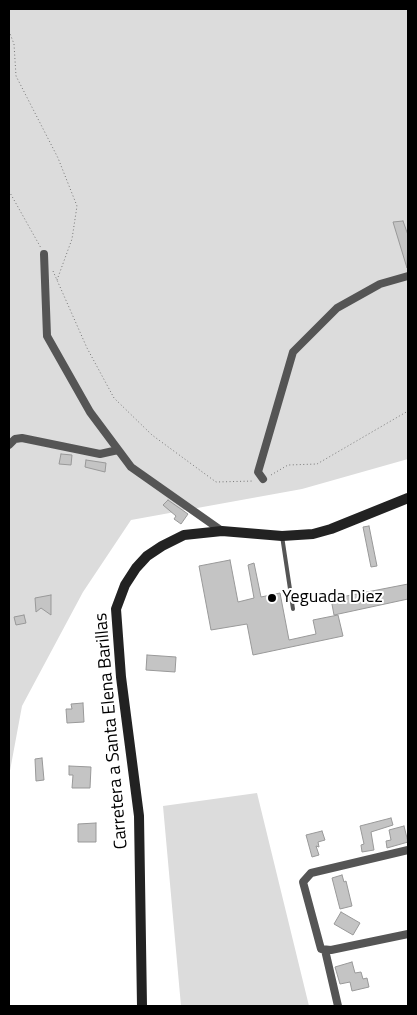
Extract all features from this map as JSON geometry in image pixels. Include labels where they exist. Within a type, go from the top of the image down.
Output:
[{"type":"main road","name":"Carretera a Santa Elena Barillas","points":[[142,1006],[139,816],[120,677],[116,609],[124,585],[147,556],[184,535],[222,531],[282,536],[313,534],[331,529],[408,498]]},
{"type":"street","points":[[44,254],[46,336],[90,412],[131,467],[222,531]]},
{"type":"street","points":[[264,479],[258,472],[293,352],[337,308],[380,284],[408,276]]},
{"type":"street","points":[[9,445],[15,439],[22,438],[100,454],[118,450]]},
{"type":"street","points":[[408,850],[311,873],[303,882],[321,949],[331,950],[408,934]]},
{"type":"street","points":[[325,950],[338,1006]]},
{"type":"lane","points":[[282,536],[293,609]]},
{"type":"path","points":[[9,31],[14,44],[16,76],[58,158],[77,206],[72,239],[57,281]]},
{"type":"path","points":[[9,191],[44,254],[88,348],[114,398],[152,435],[216,482],[264,479],[288,465],[317,464],[408,410]]},
{"type":"shaded area","points":[[9,9],[408,9],[408,459],[302,489],[131,520],[83,592],[22,706],[9,776]]},
{"type":"shaded area","points":[[257,793],[309,1006],[181,1006],[163,806]]},
{"type":"building","points":[[403,221],[408,235],[407,268],[393,222]]},
{"type":"building","points":[[61,454],[72,455],[71,465],[59,464]]},
{"type":"building","points":[[86,460],[106,463],[105,472],[85,467]]},
{"type":"building","points":[[168,500],[188,514],[181,524],[174,519],[176,516],[163,505]]},
{"type":"building","points":[[369,526],[377,566],[371,567],[363,527]]},
{"type":"building","points":[[230,560],[238,602],[254,598],[248,565],[254,563],[261,597],[280,593],[289,640],[316,634],[313,620],[338,615],[343,636],[253,655],[247,624],[211,630],[199,566]]},
{"type":"building","points":[[408,584],[408,599],[334,615],[331,599]]},
{"type":"building","points":[[51,595],[51,615],[41,608],[36,612],[35,598]]},
{"type":"building","points":[[24,615],[26,623],[16,625],[14,617]]},
{"type":"building","points":[[147,655],[176,657],[175,672],[146,670]]},
{"type":"building","points":[[83,703],[84,722],[67,723],[66,709],[72,709],[71,704]]},
{"type":"building","points":[[42,758],[44,780],[36,781],[35,759]]},
{"type":"building","points":[[69,766],[91,767],[90,788],[72,788],[73,775],[69,775]]},
{"type":"building","points":[[391,818],[393,825],[371,832],[374,850],[362,852],[361,845],[364,844],[360,826]]},
{"type":"building","points":[[96,823],[96,842],[78,842],[78,824]]},
{"type":"building","points":[[404,826],[408,842],[387,848],[386,841],[391,840],[389,830]]},
{"type":"building","points":[[322,831],[325,840],[318,842],[319,847],[316,846],[319,855],[312,857],[306,835]]},
{"type":"building","points":[[342,875],[344,882],[346,881],[352,906],[340,909],[332,878]]},
{"type":"building","points":[[341,912],[360,923],[353,935],[334,924]]},
{"type":"building","points":[[352,962],[355,973],[361,972],[363,979],[367,978],[369,987],[352,991],[350,982],[340,984],[335,967]]},
{"type":"place","name":"Yeguada Diez","points":[[272,598]]}]
